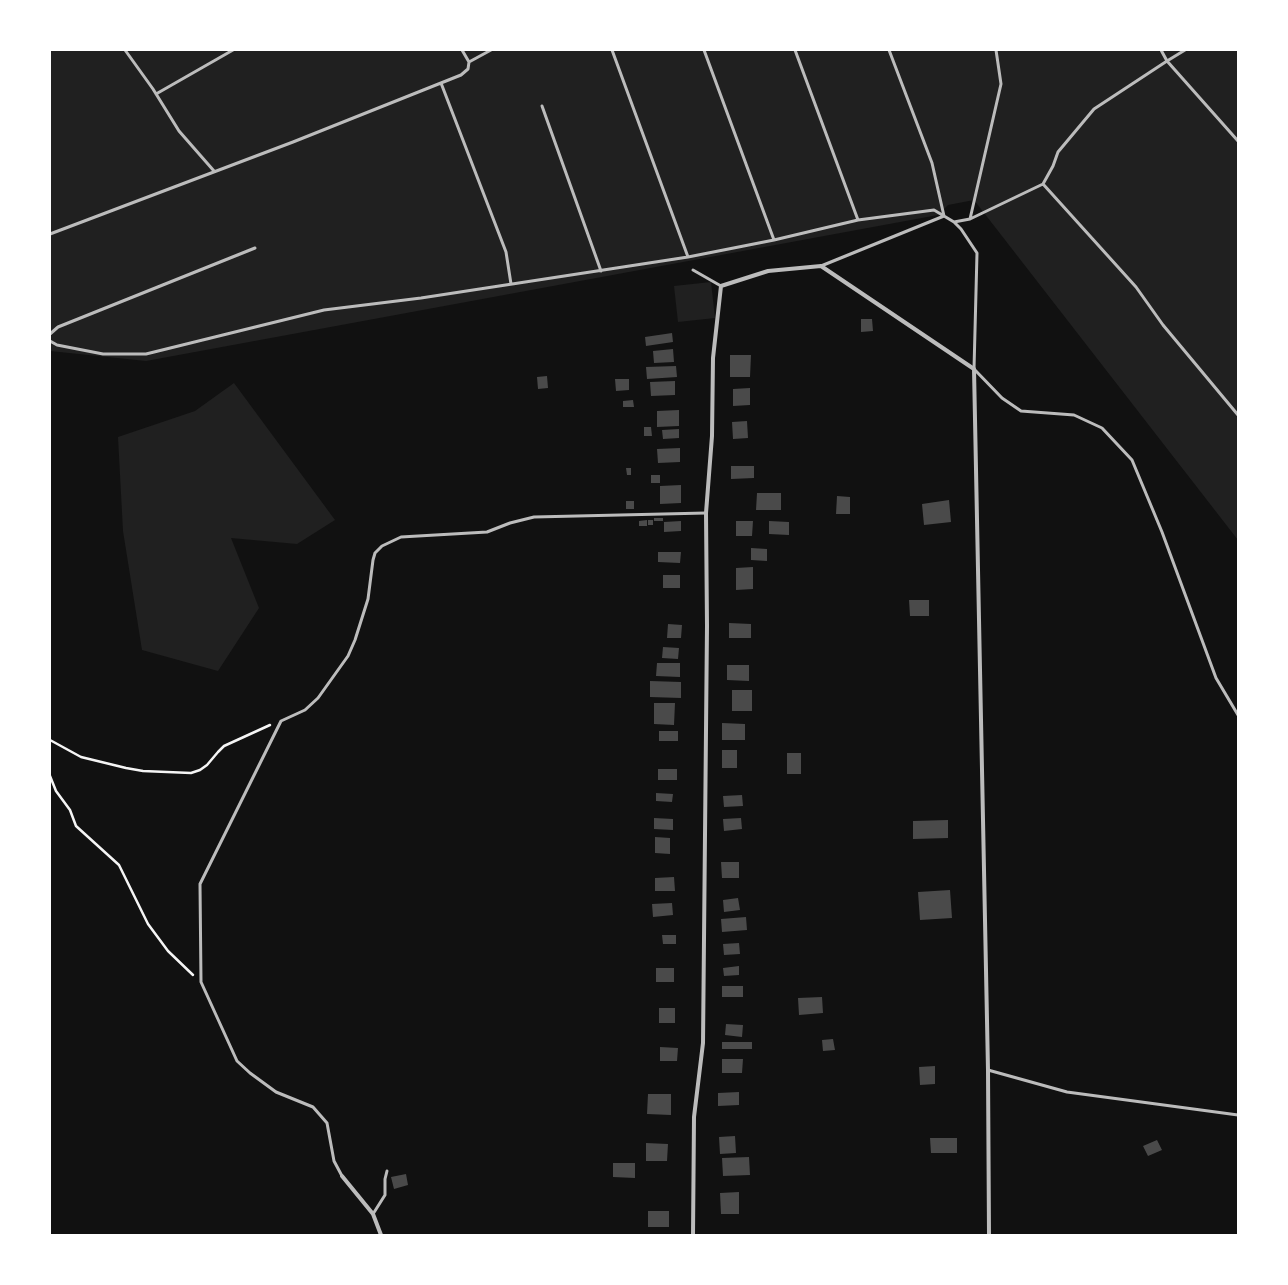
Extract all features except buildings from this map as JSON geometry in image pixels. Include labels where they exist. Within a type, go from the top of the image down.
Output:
[{"type":"street","points":[[693,1235],[694,1118],[703,1043],[707,626],[706,513],[712,436],[713,358],[721,286],[768,271],[821,266],[974,369],[988,1070],[989,1235]]},
{"type":"street","points":[[342,1176],[374,1214],[381,1235]]},
{"type":"lane","points":[[125,50],[156,94],[179,131],[214,171]]},
{"type":"lane","points":[[156,94],[233,50]]},
{"type":"lane","points":[[50,234],[293,142],[461,75],[468,69],[469,62],[462,50]]},
{"type":"lane","points":[[469,62],[491,50]]},
{"type":"lane","points":[[612,50],[688,257]]},
{"type":"lane","points":[[704,50],[774,240]]},
{"type":"lane","points":[[795,50],[858,220]]},
{"type":"lane","points":[[889,50],[932,163],[944,216]]},
{"type":"lane","points":[[970,219],[1001,84],[996,50]]},
{"type":"lane","points":[[1161,50],[1166,61],[1238,141]]},
{"type":"lane","points":[[954,222],[970,219],[1043,184],[1058,152],[1094,109],[1185,50]]},
{"type":"lane","points":[[441,83],[506,252],[511,284]]},
{"type":"lane","points":[[542,106],[601,271]]},
{"type":"lane","points":[[1043,184],[1136,287],[1163,325],[1238,415]]},
{"type":"lane","points":[[50,341],[57,345],[103,354],[146,354],[324,310],[601,271],[688,257],[774,240],[858,220],[934,210],[954,222],[962,229],[976,252],[974,369],[1002,398],[1021,411],[1074,414],[1102,428],[1132,460],[1162,532],[1216,678],[1238,715]]},
{"type":"lane","points":[[821,266],[944,216]]},
{"type":"lane","points":[[50,334],[58,327],[254,248]]},
{"type":"lane","points":[[694,270],[721,286]]},
{"type":"lane","points":[[342,1176],[334,1161],[327,1123],[313,1107],[276,1092],[250,1073],[237,1061],[200,982],[200,884],[280,721],[305,710],[318,698],[348,656],[355,640],[368,599],[375,553],[382,546],[401,537],[487,532],[510,523],[534,517],[706,513]]},
{"type":"lane","points":[[988,1070],[1067,1092],[1238,1115]]},
{"type":"lane","points":[[374,1214],[385,1195],[385,1179],[387,1171]]},
{"type":"path","points":[[50,740],[81,757],[126,768],[143,771],[191,773],[200,770],[207,765],[218,752],[231,742],[280,721]]},
{"type":"path","points":[[50,776],[56,791],[70,810],[76,826],[119,866],[148,924],[168,951],[200,982]]},
{"type":"shaded area","points":[[50,50],[1238,50],[1238,540],[974,200],[948,205],[938,215],[146,361],[50,351]]},
{"type":"shaded area","points":[[711,282],[715,318],[678,322],[674,286]]},
{"type":"shaded area","points":[[234,383],[335,520],[297,544],[231,538],[259,608],[218,671],[142,650],[123,531],[118,437],[195,411]]}]
